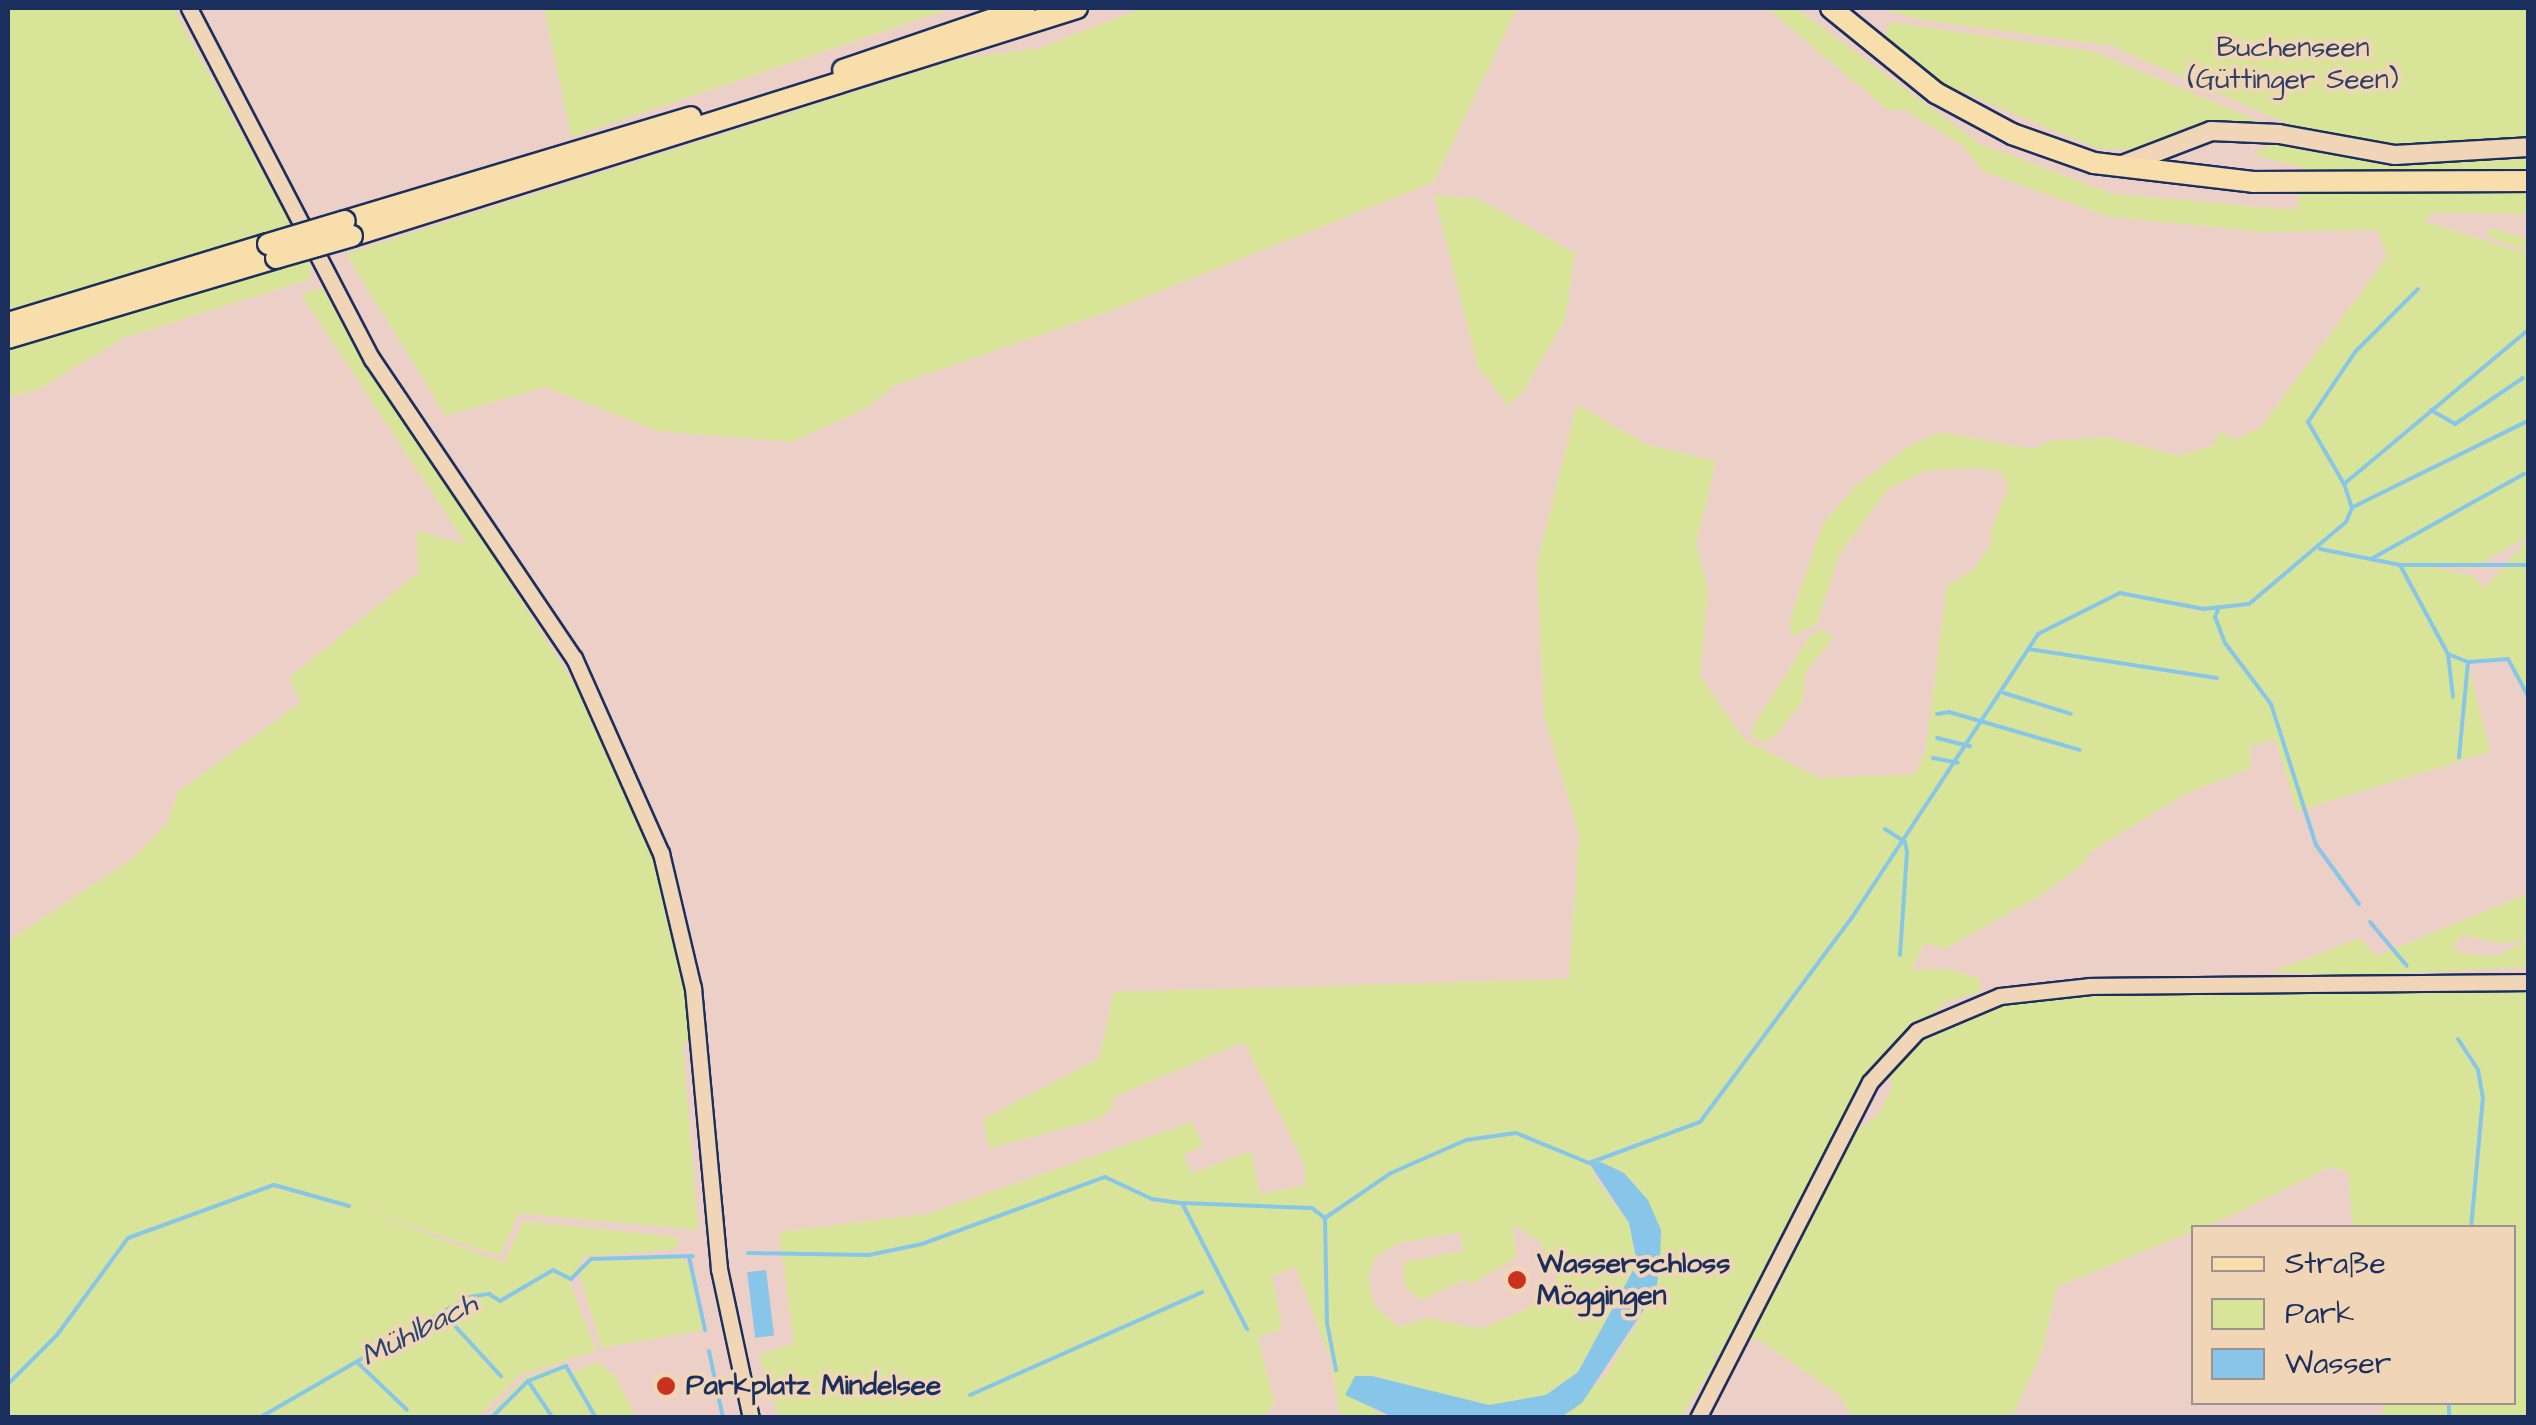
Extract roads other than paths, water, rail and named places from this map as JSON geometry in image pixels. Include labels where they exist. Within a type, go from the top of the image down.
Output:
[{"type":"main road","points":[[348,229],[1026,8]]},
{"type":"main road","points":[[8,323],[348,229],[1077,8]]},
{"type":"main road","points":[[1831,8],[1936,93],[2012,134],[2115,168],[2330,186],[2528,181]]},
{"type":"main road","points":[[2115,168],[2211,131],[2299,137],[2394,155],[2528,147]]},
{"type":"main road","points":[[8,338],[272,251]]},
{"type":"street","points":[[189,8],[372,359],[574,658],[654,836],[693,988],[719,1269],[751,1418]]},
{"type":"street","points":[[1698,1418],[1870,1082],[1917,1031],[2000,996],[2090,986],[2528,982]]},
{"type":"water","points":[[1601,1162],[1624,1173],[1648,1200],[1661,1230],[1660,1265],[1656,1291],[1582,1403],[1561,1417],[1395,1418],[1345,1395],[1355,1376],[1372,1376],[1489,1405],[1546,1395],[1578,1372],[1637,1263],[1629,1223],[1589,1163]]},
{"type":"water","points":[[766,1270],[774,1336],[755,1338],[747,1272]]},
{"type":"waterway","points":[[1325,1218],[1391,1173],[1466,1140],[1516,1133],[1589,1163],[1700,1122],[1851,919],[2038,634],[2120,593],[2203,609],[2249,604],[2346,522],[2352,508],[2344,484],[2308,422],[2355,352],[2418,289]]},
{"type":"waterway","points":[[2344,484],[2528,330]]},
{"type":"waterway","points":[[2431,410],[2455,424],[2523,378]]},
{"type":"waterway","points":[[2353,507],[2528,421]]},
{"type":"waterway","points":[[2371,559],[2524,474]]},
{"type":"waterway","points":[[2320,549],[2400,565],[2528,565]]},
{"type":"waterway","points":[[2400,565],[2448,654],[2453,697]]},
{"type":"waterway","points":[[2219,607],[2215,617],[2225,643],[2271,704],[2316,845],[2359,904]]},
{"type":"waterway","points":[[2029,649],[2217,678]]},
{"type":"waterway","points":[[2448,654],[2468,662],[2459,758]]},
{"type":"waterway","points":[[2468,662],[2508,659],[2528,696]]},
{"type":"waterway","points":[[2004,693],[2071,714]]},
{"type":"waterway","points":[[1937,714],[1949,712],[2080,750]]},
{"type":"waterway","points":[[1937,738],[1970,746]]},
{"type":"waterway","points":[[1933,758],[1958,763]]},
{"type":"waterway","points":[[1885,829],[1905,842],[1907,852],[1900,955]]},
{"type":"waterway","points":[[2370,922],[2407,966]]},
{"type":"waterway","points":[[2458,1039],[2478,1070],[2483,1097],[2471,1225]]},
{"type":"waterway","points":[[748,1253],[869,1255],[922,1244],[1105,1177],[1152,1199],[1182,1203],[1247,1329]]},
{"type":"waterway","points":[[8,1384],[57,1335],[128,1238],[274,1185],[349,1206]]},
{"type":"waterway","points":[[1182,1203],[1312,1208],[1325,1218],[1327,1323],[1336,1370]]},
{"type":"waterway","name":"Mühlbach","points":[[259,1418],[469,1297],[489,1294],[500,1301],[553,1270],[571,1279],[591,1259],[693,1256]]},
{"type":"waterway","points":[[689,1257],[705,1330]]},
{"type":"waterway","points":[[970,1395],[1202,1292]]},
{"type":"waterway","points":[[443,1313],[501,1376]]},
{"type":"waterway","name":"Mühlbach","points":[[709,1351],[723,1418]]},
{"type":"waterway","points":[[357,1362],[407,1410]]},
{"type":"waterway","points":[[491,1418],[528,1381],[566,1366],[596,1418]]},
{"type":"waterway","points":[[528,1381],[553,1418]]},
{"type":"waterway","points":[[2449,1405],[2449,1418]]},
{"type":"place","name":"Wasserschloss Möggingen","points":[[1517,1280]]},
{"type":"place","name":"Parkplatz Mindelsee","points":[[666,1386]]},
{"type":"park label","name":"Buchenseen (Güttinger Seen)","points":[[2293,64]]}]
